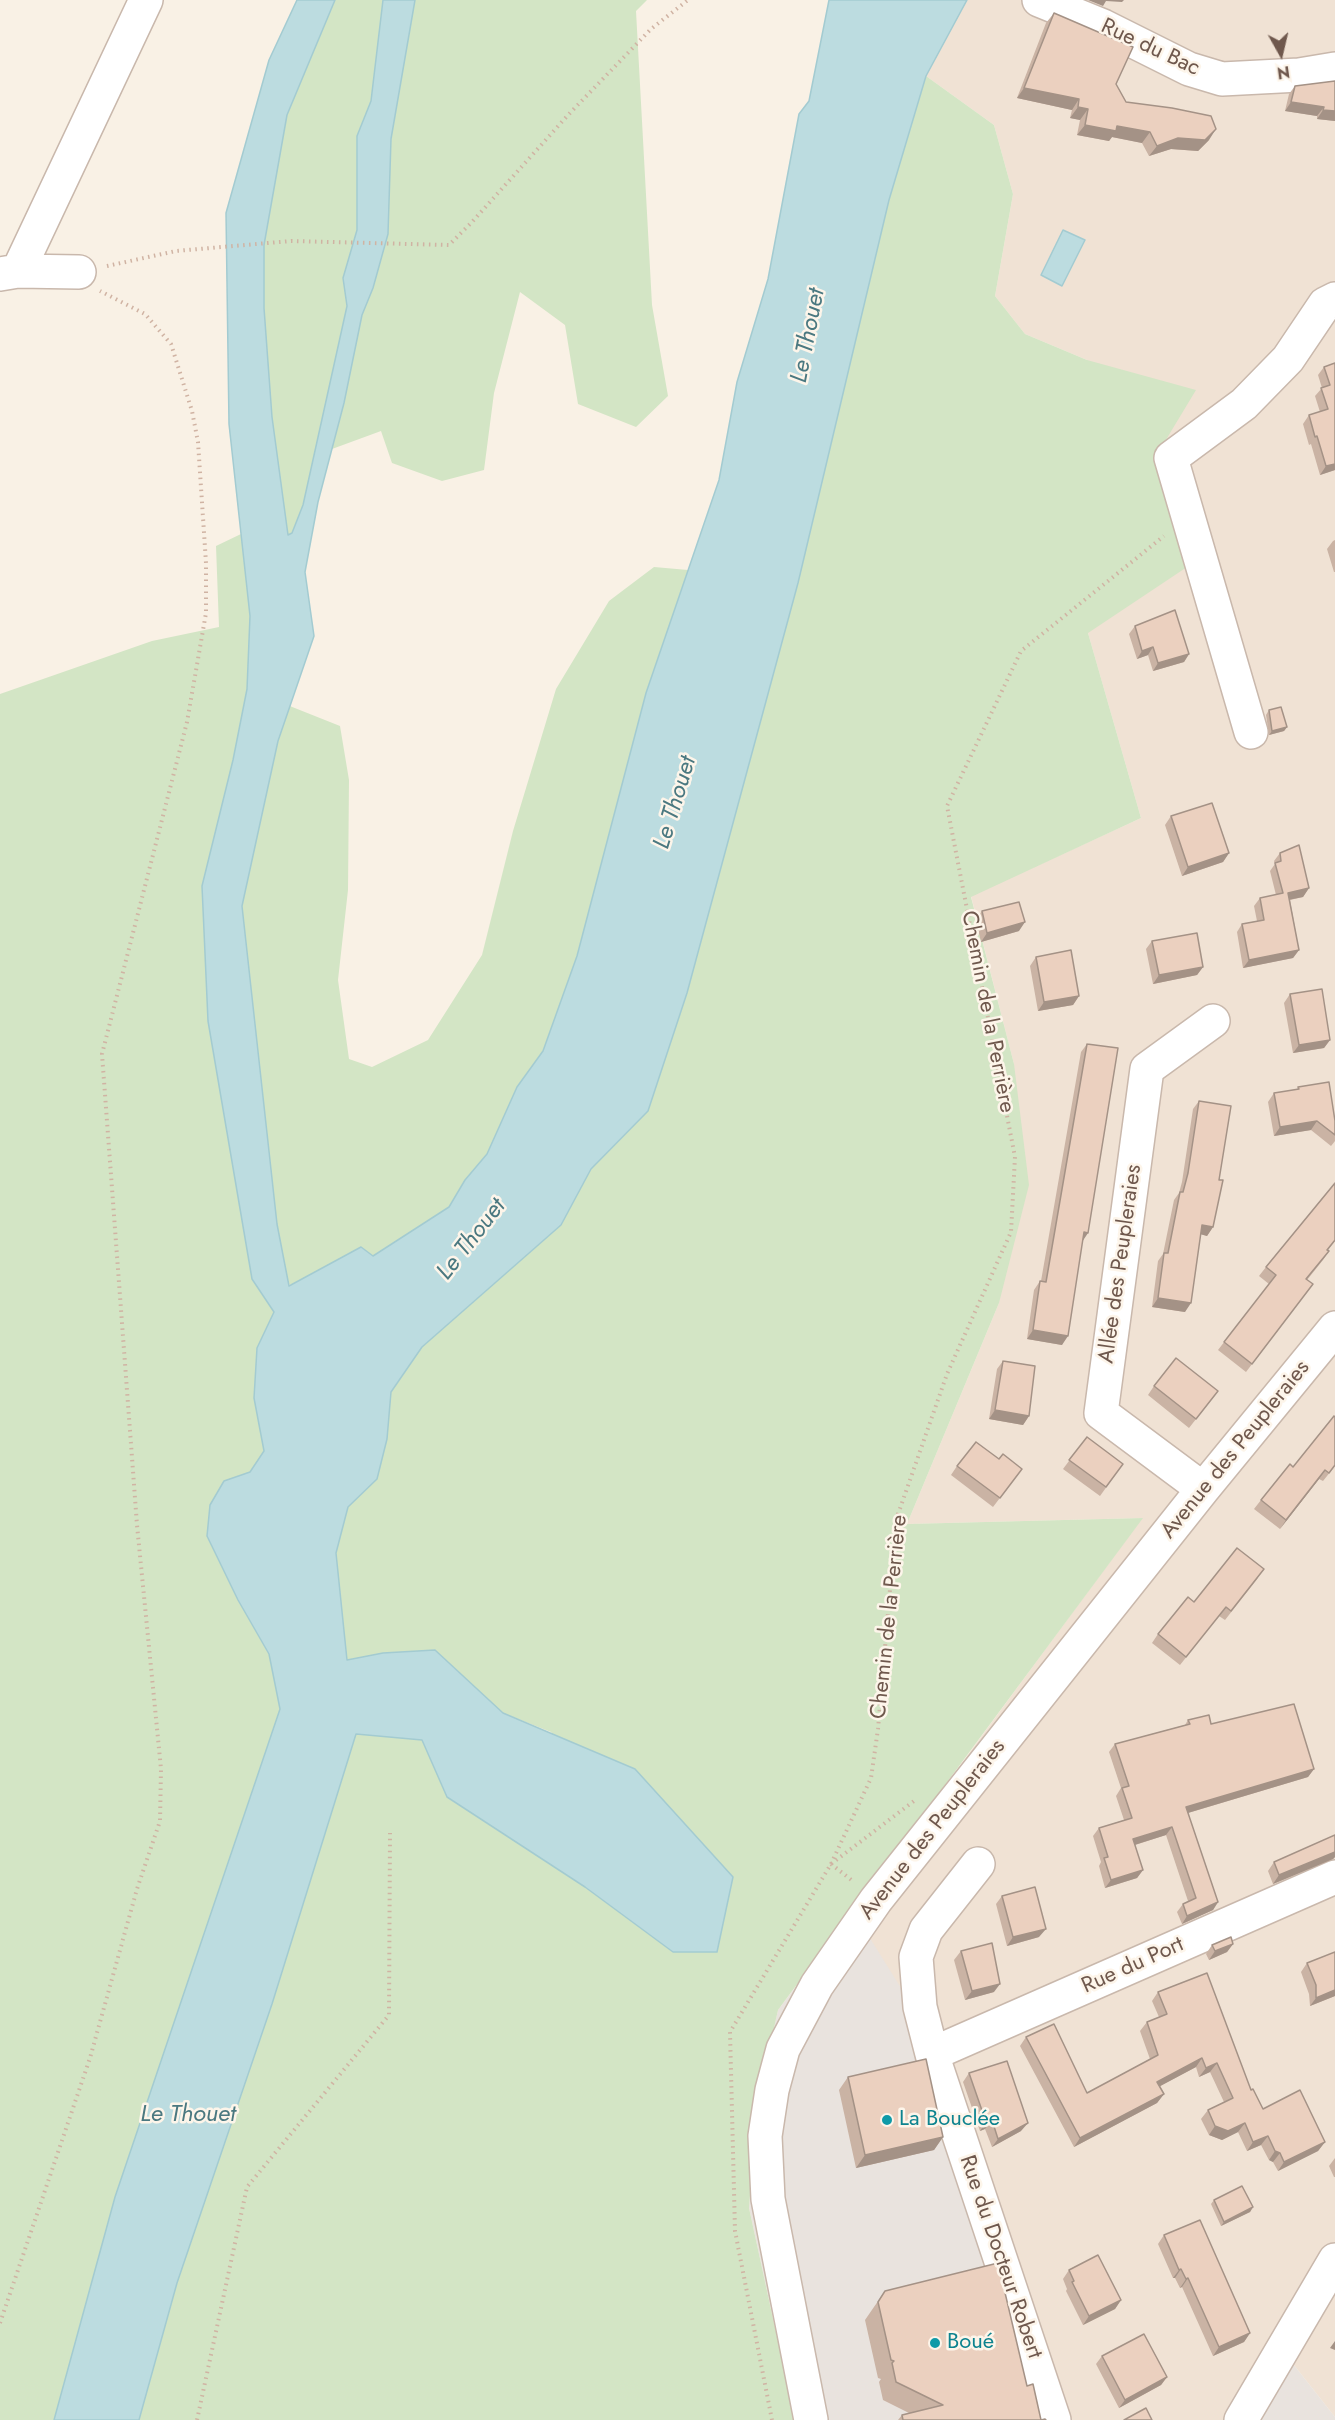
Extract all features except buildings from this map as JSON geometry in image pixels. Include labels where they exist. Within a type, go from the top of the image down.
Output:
[{"type":"street","points":[[80,272],[9,272],[146,0]]},
{"type":"street","name":"Rue du Bac","points":[[1039,0],[1103,26],[1189,69],[1222,79],[1299,75],[1335,69]]},
{"type":"street","points":[[1251,732],[1171,458],[1244,404],[1288,359],[1325,304],[1335,299]]},
{"type":"street","name":"Allée des Peupleraies","points":[[1203,1489],[1101,1413],[1148,1069],[1213,1021]]},
{"type":"street","name":"Avenue des Peupleraies","points":[[811,2420],[768,2199],[765,2136],[772,2090],[783,2049],[817,1985],[876,1900],[1203,1489],[1335,1328]]},
{"type":"street","name":"Rue du Docteur Robert","points":[[978,1864],[926,1930],[916,1957],[920,2007],[932,2054],[1054,2420]]},
{"type":"street","name":"Rue du Port","points":[[932,2054],[1335,1877]]},
{"type":"street","points":[[1241,2420],[1335,2260]]},
{"type":"path","points":[[0,2323],[90,2058],[137,1889],[159,1821],[160,1810],[161,1769],[137,1525],[102,1054],[186,722],[206,612],[206,563],[198,442],[192,411],[171,344],[145,314],[84,283],[80,272],[176,252],[291,241],[449,245],[569,114],[643,38],[688,0]]},
{"type":"path","name":"Chemin de la Perrière","points":[[831,1864],[871,1778],[878,1730],[896,1520],[947,1374],[1011,1232],[1015,1157],[947,806],[1021,651],[1187,516]]},
{"type":"path","points":[[197,2420],[247,2187],[389,2015],[390,1833]]},
{"type":"shaded area","points":[[943,0],[1335,0],[1335,2417],[1290,2360],[1256,2420],[1044,2420],[853,1911],[1142,1518],[907,1524],[999,1303],[1014,1064],[971,896],[1141,818],[1088,633],[1087,360],[1025,334],[995,296],[1013,194],[994,125],[926,76]]},
{"type":"shaded area","points":[[853,1911],[916,2012],[1044,2420],[795,2420],[749,2208],[758,2100],[778,2010]]},
{"type":"shaded area","points":[[1290,2360],[1335,2417],[1335,2420],[1256,2420]]},
{"type":"green space","points":[[335,0],[647,0],[636,11],[652,305],[668,396],[636,427],[578,404],[565,325],[520,292],[494,393],[484,470],[442,481],[392,463],[381,431],[332,449],[303,505],[292,533],[288,535],[272,418],[264,308],[264,245],[287,115]]},
{"type":"green space","points":[[926,76],[994,125],[1013,194],[995,296],[1025,334],[1087,360],[1196,390],[1158,453],[1190,565],[1088,633],[1141,818],[971,897],[1014,1064],[1029,1185],[999,1303],[907,1524],[1143,1518],[778,2010],[758,2100],[749,2208],[795,2420],[0,2420],[0,694],[152,641],[219,627],[216,546],[241,534],[250,616],[247,689],[340,726],[349,780],[348,890],[338,980],[349,1059],[372,1067],[428,1040],[482,955],[513,831],[556,689],[609,601],[654,567],[688,570],[646,693],[577,956],[543,1051],[517,1087],[487,1154],[465,1180],[449,1207],[373,1256],[361,1247],[295,1285],[252,1279],[274,1312],[257,1348],[254,1398],[265,1451],[250,1472],[224,1481],[207,1536],[238,1600],[269,1654],[280,1709],[356,1734],[422,1740],[447,1797],[585,1887],[673,1952],[551,1732],[503,1713],[435,1650],[384,1653],[347,1660],[336,1553],[348,1507],[377,1479],[387,1439],[391,1392],[422,1347],[561,1225],[591,1169],[648,1111],[687,993],[798,583],[889,200]]},
{"type":"water","name":"Le Thouet","points":[[297,0],[335,0],[287,115],[264,245],[264,308],[272,417],[288,535],[292,533],[303,505],[347,306],[343,278],[357,230],[357,136],[371,101],[383,0],[415,0],[391,139],[388,234],[373,288],[362,315],[344,403],[318,502],[305,572],[314,636],[278,741],[242,906],[277,1224],[289,1286],[361,1247],[373,1256],[449,1207],[465,1180],[487,1154],[517,1087],[543,1051],[577,956],[646,693],[719,480],[737,382],[768,279],[799,114],[809,101],[829,0],[967,0],[926,76],[889,200],[798,583],[687,993],[648,1111],[591,1169],[561,1225],[422,1347],[391,1392],[387,1439],[377,1479],[348,1507],[336,1553],[347,1660],[383,1653],[435,1650],[503,1713],[635,1769],[733,1877],[717,1952],[673,1952],[585,1887],[447,1797],[422,1740],[356,1734],[272,2004],[177,2283],[139,2420],[54,2420],[115,2197],[280,1709],[269,1654],[238,1600],[207,1536],[210,1505],[224,1481],[250,1472],[264,1451],[254,1398],[257,1348],[274,1312],[252,1279],[208,1021],[202,886],[233,760],[247,689],[250,616],[229,424],[226,213],[269,60]]},
{"type":"water","points":[[1063,230],[1085,240],[1062,286],[1041,275]]},
{"type":"place","name":"La Bouclée","points":[[887,2120]]},
{"type":"place","name":"Boué","points":[[935,2343]]}]
